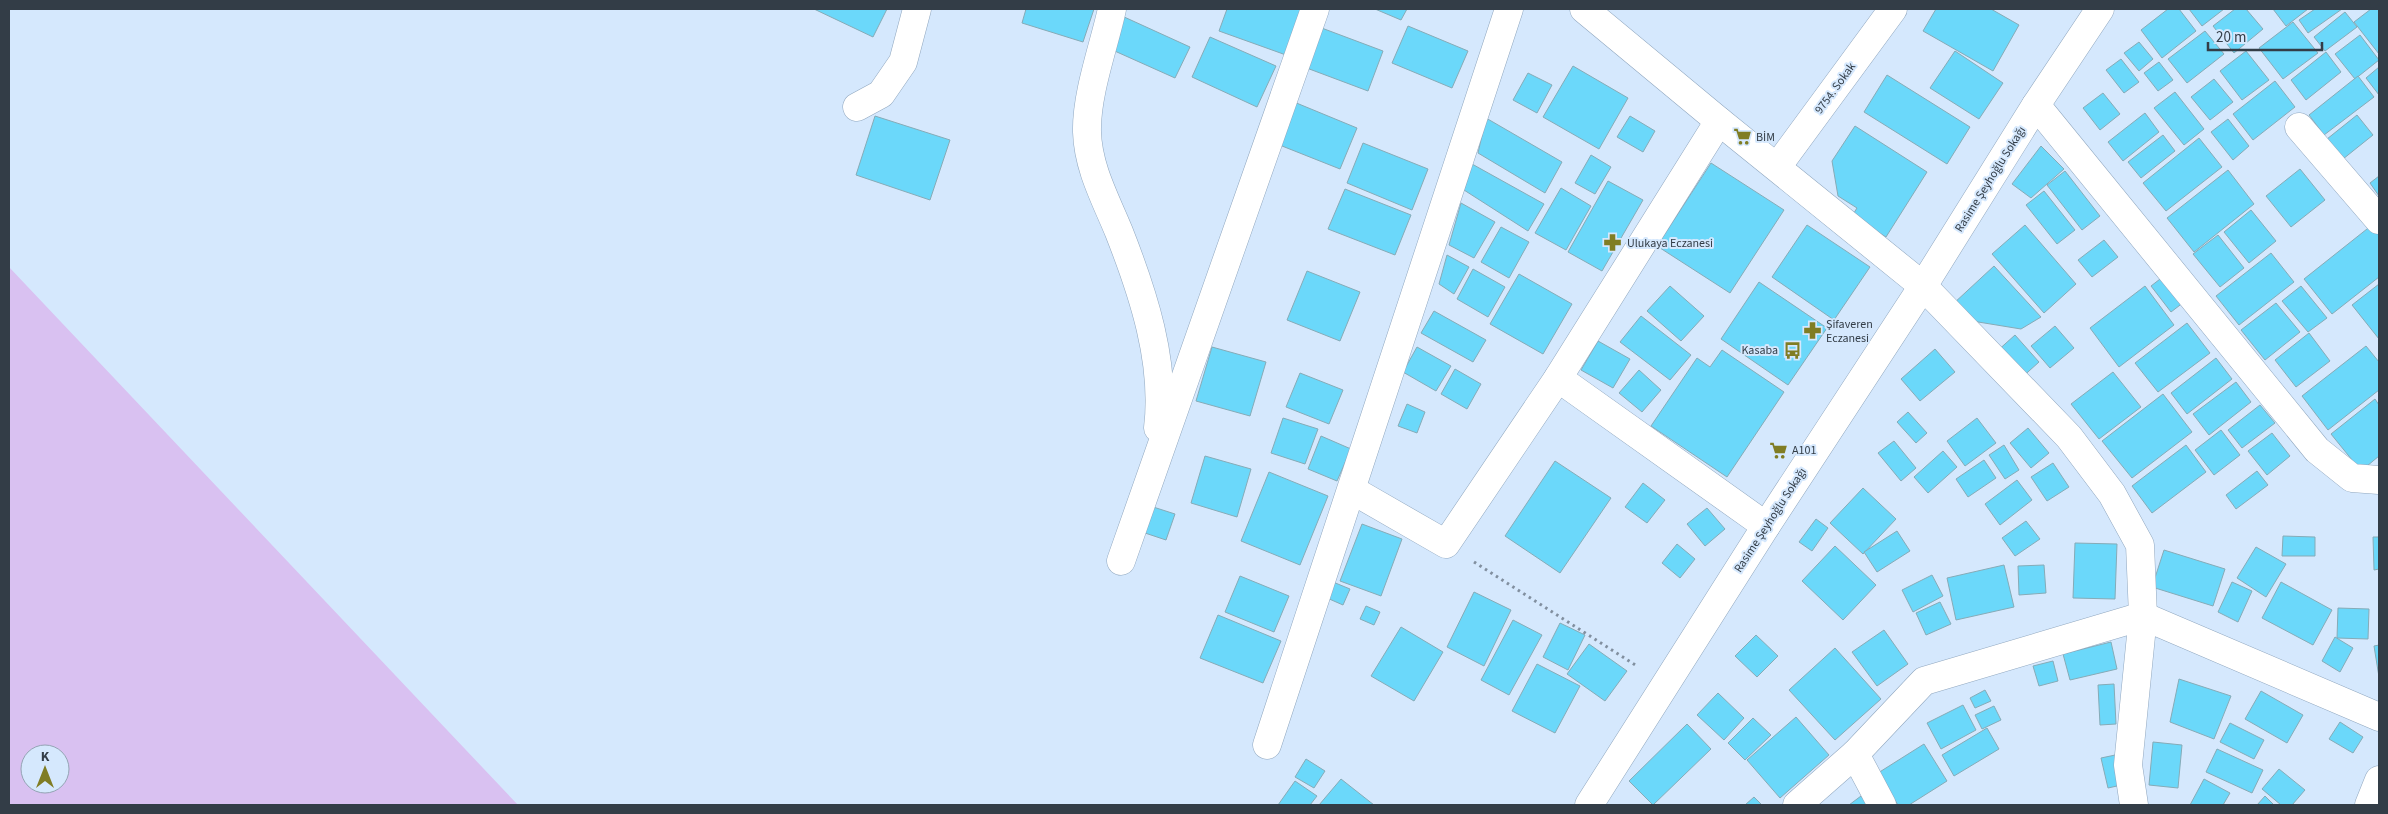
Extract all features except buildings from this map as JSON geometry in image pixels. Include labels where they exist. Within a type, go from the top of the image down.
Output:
[{"type":"street","points":[[857,107],[881,94],[903,62],[917,9]]},
{"type":"street","points":[[1112,9],[1094,81],[1087,131],[1094,172],[1139,286],[1156,358],[1161,402],[1154,468]]},
{"type":"street","points":[[1121,561],[1315,9]]},
{"type":"street","points":[[1267,745],[1509,9]]},
{"type":"street","points":[[1584,9],[1719,121],[1924,286],[2069,437],[2112,494],[2140,545],[2143,616],[2128,765],[2134,805]]},
{"type":"street","name":"9754. Sokak","points":[[1777,168],[1893,9]]},
{"type":"street","name":"Rasime Şeyhoğlu Sokağı","points":[[1589,805],[1766,526],[1924,286],[2036,105],[2100,9]]},
{"type":"street","points":[[2036,105],[2317,450],[2352,478],[2379,480]]},
{"type":"street","points":[[1352,490],[1446,544],[1558,378],[1719,121]]},
{"type":"street","points":[[2299,127],[2379,220]]},
{"type":"street","points":[[1558,378],[1766,526]]},
{"type":"street","points":[[1797,805],[1855,754],[1924,681],[2143,616],[2379,717]]},
{"type":"street","points":[[1855,754],[1882,805]]},
{"type":"street","points":[[2369,805],[2379,780]]},
{"type":"path","points":[[1446,544],[1665,684]]},
{"type":"shaded area","points":[[9,267],[518,805],[9,805]]},
{"type":"place","name":"BİM","points":[[1742,137]]},
{"type":"place","name":"Ulukaya Eczanesi","points":[[1613,243]]},
{"type":"place","name":"Şifaveren Eczanesi","points":[[1812,331]]},
{"type":"place","name":"Kasaba","points":[[1792,350]]},
{"type":"place","name":"A101","points":[[1778,450]]}]
